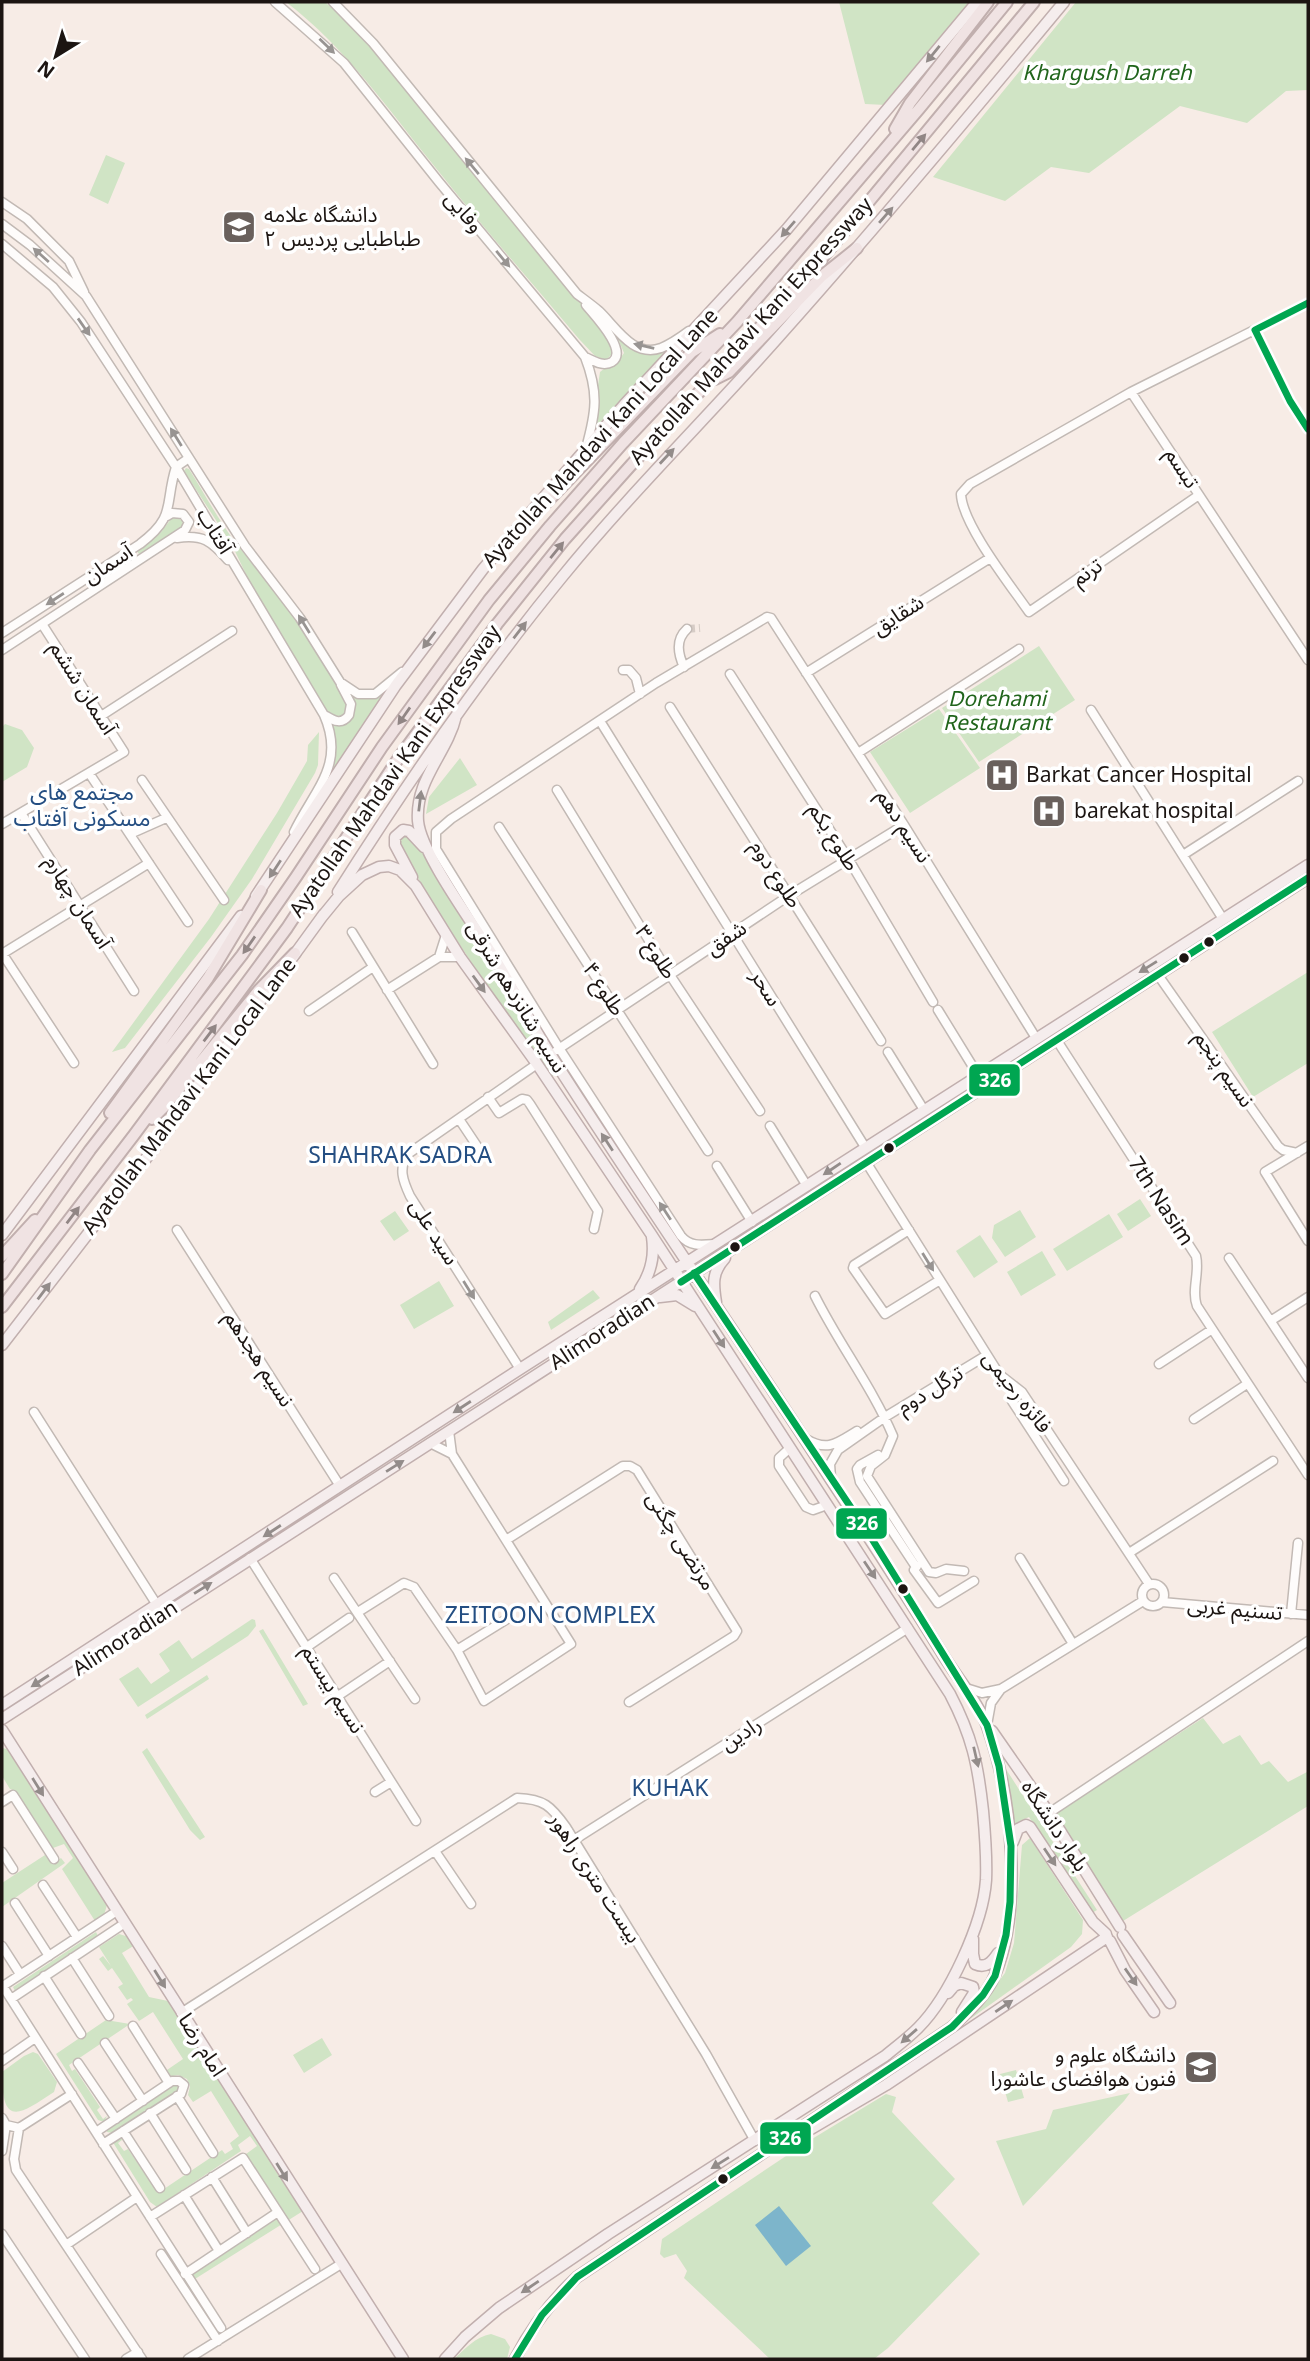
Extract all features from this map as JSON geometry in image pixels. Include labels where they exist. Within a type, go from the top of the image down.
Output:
[{"type":"highway","points":[[884,149],[910,103],[988,2]]},
{"type":"highway","name":"Ayatollah Mahdavi Kani Expressway","points":[[2,1274],[90,1150],[242,955],[382,747],[489,600],[623,443],[737,322],[1007,2]]},
{"type":"highway","name":"Ayatollah Mahdavi Kani Expressway","points":[[2,1307],[134,1135],[287,928],[398,759],[497,624],[582,520],[804,280],[1034,2]]},
{"type":"highway","points":[[706,384],[729,372],[822,276],[857,248]]},
{"type":"highway","points":[[512,535],[692,352],[737,322]]},
{"type":"highway","points":[[90,1150],[97,1132],[129,1085],[208,978],[261,890]]},
{"type":"highway","points":[[134,1135],[164,1107],[259,990],[295,953]]},
{"type":"highway","points":[[2,1256],[49,1206]]},
{"type":"highway","points":[[2,1319],[30,1272]]},
{"type":"main road","name":"Ayatollah Mahdavi Kani Local Lane","points":[[2,1235],[261,890],[411,664],[482,569],[586,448],[811,202],[977,2]]},
{"type":"main road","name":"Ayatollah Mahdavi Kani Local Lane","points":[[2,1345],[168,1130],[181,1108],[321,918],[384,820],[511,641],[607,524],[781,335],[919,178],[1064,2]]},
{"type":"main road","name":"نسیم شانزدهم شرقی","points":[[456,716],[453,729],[429,769],[422,789],[418,823],[427,849],[653,1211],[872,1539],[987,1725]]},
{"type":"main road","points":[[416,886],[395,845],[395,837],[404,830],[409,831],[427,849]]},
{"type":"main road","name":"Alimoradian","points":[[2,1705],[978,1074],[1308,864]]},
{"type":"main road","name":"نسیم شانزدهم شرقی","points":[[321,918],[339,896],[362,875],[379,867],[389,866],[400,870],[416,886],[460,957],[537,1064],[641,1218],[908,1628],[950,1694],[966,1724],[974,1747],[984,1825],[986,1882],[973,1935]]},
{"type":"main road","name":"Alimoradian","points":[[2,1718],[1308,878]]},
{"type":"main road","points":[[641,1218],[646,1221],[650,1219],[653,1211]]},
{"type":"main road","points":[[637,1294],[649,1277],[652,1266],[651,1234]]},
{"type":"main road","points":[[716,1306],[713,1285],[715,1272],[736,1247]]},
{"type":"main road","points":[[653,1298],[677,1295],[700,1310]]},
{"type":"main road","points":[[824,1501],[826,1486],[833,1482]]},
{"type":"main road","points":[[515,2359],[543,2313],[557,2295],[577,2277],[952,2027],[983,1995],[995,1976],[1003,1946],[1010,1902],[1011,1846],[999,1766],[987,1725]]},
{"type":"main road","name":"بلوار دانشگاه","points":[[987,1725],[1049,1813],[1094,1888],[1170,2003]]},
{"type":"main road","name":"امام رضا","points":[[2,1730],[403,2359]]},
{"type":"main road","name":"بلوار دانشگاه","points":[[1011,1846],[1018,1829],[1026,1825],[1030,1828],[1093,1922],[1108,1938],[1125,1970],[1154,2012]]},
{"type":"main road","points":[[1078,1899],[1094,1888]]},
{"type":"main road","points":[[758,2158],[886,2085],[1108,1938],[1119,1942],[1122,1931]]},
{"type":"main road","points":[[973,1935],[972,1954],[975,1964],[981,1967],[995,1959],[1003,1946]]},
{"type":"main road","points":[[935,2008],[973,1935]]},
{"type":"main road","points":[[447,2357],[465,2337],[499,2308],[885,2056],[918,2028],[954,1986],[968,1983],[974,1993],[952,2027]]},
{"type":"street","name":"وفایی","points":[[275,2],[344,63],[439,183],[585,357],[594,380],[596,398],[586,448]]},
{"type":"street","name":"وفایی","points":[[338,3],[578,294],[628,341],[644,349],[661,348],[704,321]]},
{"type":"street","points":[[2,202],[27,219],[69,261],[87,298]]},
{"type":"street","name":"آفتاب","points":[[2,224],[87,298],[246,546],[300,618],[340,682],[351,705],[349,715],[341,722],[324,715]]},
{"type":"street","name":"آفتاب","points":[[2,244],[53,287],[80,322],[176,467],[324,715],[333,742],[331,764],[288,848]]},
{"type":"street","points":[[578,294],[614,342],[617,350],[616,358],[602,365],[585,357]]},
{"type":"street","points":[[990,558],[961,505],[961,494],[970,484],[1131,392],[1308,303]]},
{"type":"street","points":[[1255,330],[1290,401],[1308,429]]},
{"type":"street","name":"تبسم","points":[[1131,392],[1308,660]]},
{"type":"street","points":[[167,516],[176,467],[189,458]]},
{"type":"street","name":"ترنم","points":[[990,558],[1029,612],[1199,495]]},
{"type":"street","points":[[167,516],[178,512],[188,520],[186,530],[177,538]]},
{"type":"street","name":"آسمان","points":[[2,633],[140,544],[158,530],[167,516]]},
{"type":"street","points":[[177,538],[191,536],[205,539],[216,546],[238,570]]},
{"type":"street","name":"آسمان","points":[[2,650],[177,538]]},
{"type":"street","name":"شقایق","points":[[806,673],[990,558]]},
{"type":"street","name":"نسیم دهم","points":[[684,667],[768,617],[904,825],[1036,1038]]},
{"type":"street","name":"آسمان ششم","points":[[42,624],[124,752],[89,773]]},
{"type":"street","points":[[687,629],[683,633],[678,653],[684,667],[450,819],[436,832],[436,849],[554,1051],[681,1236],[697,1245],[717,1244]]},
{"type":"street","points":[[101,716],[232,631]]},
{"type":"street","points":[[858,753],[1018,649]]},
{"type":"street","points":[[340,682],[358,694],[375,694],[411,664]]},
{"type":"street","points":[[623,670],[629,670],[636,678],[640,694]]},
{"type":"street","name":"طلوع یکم","points":[[730,674],[849,860],[978,1074]]},
{"type":"street","name":"طلوع دوم","points":[[670,707],[881,1041]]},
{"type":"street","points":[[1091,710],[1223,919]]},
{"type":"street","name":"سحر","points":[[600,722],[865,1147]]},
{"type":"street","points":[[2,824],[89,773],[188,922]]},
{"type":"street","points":[[142,780],[224,900]]},
{"type":"street","points":[[1183,855],[1298,781]]},
{"type":"street","name":"طلوع ۳","points":[[558,790],[670,975],[760,1111]]},
{"type":"street","name":"آسمان چهارم","points":[[21,813],[134,990]]},
{"type":"street","points":[[130,834],[166,818]]},
{"type":"street","name":"شفق","points":[[554,1051],[790,894],[904,825]]},
{"type":"street","name":"طلوع ۴","points":[[499,827],[708,1151]]},
{"type":"street","points":[[74,1063],[2,953],[149,863]]},
{"type":"street","points":[[352,932],[433,1064]]},
{"type":"street","points":[[439,957],[446,935]]},
{"type":"street","points":[[387,990],[439,957],[460,957]]},
{"type":"street","points":[[309,1011],[373,967]]},
{"type":"street","name":"نسیم پنجم","points":[[1158,975],[1278,1146],[1297,1153]]},
{"type":"street","name":"7th Nasim","points":[[1056,1039],[1196,1256],[1198,1264],[1194,1299],[1247,1384],[1306,1465],[1308,1475]]},
{"type":"street","points":[[888,1052],[924,1110]]},
{"type":"street","name":"سید علی","points":[[520,1369],[404,1183],[402,1167],[408,1154],[537,1064]]},
{"type":"street","points":[[488,1097],[499,1113],[522,1099],[527,1100],[598,1211],[594,1229]]},
{"type":"street","points":[[459,1119],[480,1149]]},
{"type":"street","points":[[770,1126],[807,1186]]},
{"type":"street","points":[[1308,1146],[1265,1172],[1308,1241]]},
{"type":"street","name":"فائزه رحیمی","points":[[866,1162],[999,1374],[1022,1392],[1149,1584]]},
{"type":"street","points":[[718,1166],[752,1222]]},
{"type":"street","name":"نسیم هجدهم","points":[[177,1230],[340,1486]]},
{"type":"street","points":[[909,1230],[853,1268],[885,1314],[940,1280]]},
{"type":"street","points":[[1229,1258],[1308,1378]]},
{"type":"street","points":[[815,1296],[834,1335],[885,1417],[893,1436],[886,1449],[860,1465],[857,1469],[859,1479],[919,1565],[932,1573],[946,1569],[964,1571]]},
{"type":"street","points":[[1272,1320],[1308,1297]]},
{"type":"street","points":[[1159,1364],[1211,1330]]},
{"type":"street","name":"ترگل دوم","points":[[833,1482],[830,1464],[838,1450],[873,1424],[987,1355]]},
{"type":"street","points":[[1194,1419],[1247,1384]]},
{"type":"street","points":[[1012,1401],[1064,1481]]},
{"type":"street","points":[[34,1412],[157,1605]]},
{"type":"street","points":[[1028,1426],[1041,1419]]},
{"type":"street","name":"ترگل دوم","points":[[806,1439],[819,1445],[831,1445],[873,1424]]},
{"type":"street","points":[[358,1612],[404,1583],[414,1587],[457,1650],[484,1701],[571,1644],[452,1454],[449,1431]]},
{"type":"street","points":[[430,1443],[452,1454]]},
{"type":"street","points":[[790,1448],[779,1458],[779,1465],[806,1507],[814,1510],[824,1501]]},
{"type":"street","points":[[1129,1553],[1273,1461]]},
{"type":"street","name":"مرتضی چگنی","points":[[506,1540],[623,1466],[637,1470],[737,1631],[734,1636],[629,1702]]},
{"type":"street","points":[[1291,1614],[1298,1543]]},
{"type":"street","name":"نسیم بیستم","points":[[250,1558],[416,1821]]},
{"type":"street","points":[[1020,1558],[1073,1644]]},
{"type":"street","points":[[919,1565],[914,1570],[938,1603],[974,1581]]},
{"type":"street","points":[[334,1578],[415,1699]]},
{"type":"street","points":[[1149,1584],[1162,1588],[1162,1602],[1152,1606],[1143,1601],[1142,1591],[1149,1584]]},
{"type":"street","points":[[963,1687],[982,1693],[1001,1689],[1143,1601]]},
{"type":"street","name":"تسنیم غربی","points":[[1162,1602],[1308,1615]]},
{"type":"street","points":[[307,1647],[349,1618]]},
{"type":"street","points":[[457,1650],[507,1619]]},
{"type":"street","name":"رادین","points":[[574,1840],[908,1628]]},
{"type":"street","points":[[1049,1813],[1308,1642]]},
{"type":"street","points":[[338,1696],[390,1661]]},
{"type":"street","points":[[987,1725],[991,1703],[1001,1689]]},
{"type":"street","points":[[375,1792],[391,1782]]},
{"type":"street","points":[[2,1802],[13,1795],[54,1859]]},
{"type":"street","name":"بیست متری راهور","points":[[181,2012],[517,1798],[534,1799],[552,1807],[574,1840],[706,2054],[755,2141]]},
{"type":"street","points":[[435,1851],[471,1904]]},
{"type":"street","points":[[2,1852],[13,1869]]},
{"type":"street","points":[[43,1885],[77,1937]]},
{"type":"street","points":[[15,1903],[49,1956]]},
{"type":"street","points":[[117,1912],[2,1985],[221,2329]]},
{"type":"street","points":[[11,1999],[125,1923]]},
{"type":"street","points":[[2,1945],[20,1974]]},
{"type":"street","points":[[72,1958],[109,2016]]},
{"type":"street","points":[[44,1976],[81,2034]]},
{"type":"street","points":[[133,2026],[169,2083]]},
{"type":"street","points":[[2,2062],[36,2038]]},
{"type":"street","points":[[105,2043],[143,2101]]},
{"type":"street","points":[[78,2063],[116,2119]]},
{"type":"street","points":[[96,2132],[169,2083],[176,2080],[184,2085],[183,2091],[177,2096],[103,2144]]},
{"type":"street","points":[[72,2094],[19,2128],[14,2158],[16,2170],[140,2356],[126,2359]]},
{"type":"street","points":[[177,2096],[213,2153]]},
{"type":"street","points":[[150,2113],[186,2170]]},
{"type":"street","points":[[2,2151],[4,2122],[19,2128]]},
{"type":"street","points":[[123,2131],[160,2188]]},
{"type":"street","points":[[149,2217],[243,2158],[315,2269]]},
{"type":"street","points":[[212,2177],[247,2233]]},
{"type":"street","points":[[184,2195],[219,2251]]},
{"type":"street","points":[[66,2245],[137,2197]]},
{"type":"street","points":[[186,2274],[278,2212]]},
{"type":"street","points":[[2,2234],[85,2359]]},
{"type":"street","points":[[161,2254],[218,2341]]},
{"type":"street","points":[[188,2359],[341,2264]]},
{"type":"green space","points":[[286,2],[325,2],[353,27],[597,322],[612,343],[613,353],[606,360],[595,356],[579,339],[347,59]]},
{"type":"green space","points":[[839,2],[973,2],[886,105],[865,104]]},
{"type":"green space","name":"Khargush Darreh","points":[[1076,2],[1308,2],[1308,90],[1286,91],[1247,123],[1180,106],[1089,173],[1051,167],[1005,201],[933,177]]},
{"type":"green space","points":[[106,155],[125,163],[108,204],[89,195]]},
{"type":"green space","points":[[599,316],[621,339],[639,351],[679,341],[590,439],[600,372],[616,364],[624,353],[619,341]]},
{"type":"green space","points":[[186,468],[235,542],[297,620],[325,661],[348,705],[347,713],[339,719],[323,707],[263,610],[232,545],[184,471]]},
{"type":"green space","points":[[176,517],[183,521],[182,528],[139,554],[137,551]]},
{"type":"green space","name":"Dorehami Restaurant","points":[[1039,646],[1075,700],[979,762],[942,708]]},
{"type":"green space","points":[[395,680],[326,782],[335,754],[332,724],[347,723],[355,712],[354,704],[344,688],[365,697],[381,691]]},
{"type":"green space","points":[[939,709],[980,768],[910,813],[870,752]]},
{"type":"green space","points":[[5,724],[22,730],[34,748],[27,767],[2,782],[2,727]]},
{"type":"green space","points":[[319,732],[318,765],[315,773],[252,879],[125,1048],[112,1052],[209,919],[277,813],[307,761],[308,745]]},
{"type":"green space","points":[[460,758],[477,785],[426,814],[429,797]]},
{"type":"green space","points":[[404,836],[412,839],[421,850],[478,940],[555,1074],[551,1077],[433,903],[398,843]]},
{"type":"green space","points":[[1308,868],[1308,873],[713,1257],[711,1254]]},
{"type":"green space","points":[[1308,972],[1308,1063],[1253,1097],[1212,1032]]},
{"type":"green space","points":[[1140,1199],[1151,1216],[1128,1231],[1117,1214]]},
{"type":"green space","points":[[1020,1210],[1036,1237],[1005,1257],[992,1238],[994,1225]]},
{"type":"green space","points":[[395,1211],[409,1231],[394,1241],[380,1221]]},
{"type":"green space","points":[[1109,1214],[1123,1237],[1067,1271],[1053,1249]]},
{"type":"green space","points":[[980,1235],[998,1262],[974,1278],[956,1251]]},
{"type":"green space","points":[[1042,1251],[1056,1275],[1021,1296],[1007,1272]]},
{"type":"green space","points":[[439,1281],[454,1306],[414,1329],[400,1305]]},
{"type":"green space","points":[[593,1290],[600,1298],[551,1330],[548,1322]]},
{"type":"green space","points":[[252,1619],[255,1620],[256,1626],[248,1636],[138,1707],[119,1679],[138,1667],[151,1684],[170,1671],[159,1654],[179,1640],[192,1659]]},
{"type":"green space","points":[[263,1629],[308,1704],[303,1706],[259,1631]]},
{"type":"green space","points":[[207,1675],[209,1679],[147,1719],[145,1715]]},
{"type":"green space","points":[[1203,1718],[1223,1744],[1240,1735],[1261,1765],[1269,1761],[1288,1782],[1307,1772],[1308,1806],[1123,1921],[1055,1814]]},
{"type":"green space","points":[[2,1748],[7,1749],[107,1905],[104,1915],[95,1921],[62,1869],[73,1858],[64,1844],[53,1848],[16,1791],[10,1789],[2,1776]]},
{"type":"green space","points":[[147,1748],[205,1837],[200,1840],[190,1830],[142,1752]]},
{"type":"green space","points":[[1002,1763],[1097,1910],[1092,1913],[1029,1817],[1014,1824]]},
{"type":"green space","points":[[1030,1838],[1083,1920],[1082,1934],[1071,1947],[970,2019],[1005,1973],[1014,1943],[1022,1845]]},
{"type":"green space","points":[[45,1855],[52,1864],[61,1858],[65,1863],[2,1907],[2,1883]]},
{"type":"green space","points":[[96,1932],[98,1936],[15,1991],[13,1987]]},
{"type":"green space","points":[[119,1934],[129,1937],[135,1945],[122,1953],[149,1997],[168,2001],[303,2211],[187,2284],[183,2283],[184,2280],[276,2219],[284,2218],[284,2214],[246,2154],[257,2146],[250,2136],[238,2145],[241,2151],[157,2207],[150,2202],[114,2144],[113,2141],[121,2137],[122,2140],[118,2143],[124,2151],[128,2149],[158,2193],[222,2150],[225,2154],[233,2149],[230,2143],[239,2136],[211,2091],[193,2102],[188,2095],[190,2086],[187,2079],[178,2075],[168,2077],[164,2072],[183,2059],[153,2012],[139,2021],[127,2004],[133,2000],[127,2000],[118,1987],[123,1984],[112,1968],[108,1971],[99,1959],[103,1956],[111,1966],[99,1947]]},
{"type":"green space","points":[[106,2020],[130,2024],[69,2065],[72,2071],[75,2069],[100,2107],[97,2110],[103,2119],[107,2116],[104,2122],[98,2120],[56,2054]]},
{"type":"green space","points":[[322,2038],[332,2055],[304,2073],[293,2055]]},
{"type":"green space","points":[[33,2052],[38,2054],[57,2082],[54,2092],[31,2107],[15,2112],[9,2109],[5,2102],[2,2072]]},
{"type":"green space","points":[[1016,2070],[1024,2098],[1008,2102],[1000,2074]]},
{"type":"green space","points":[[175,2084],[179,2085],[180,2089],[113,2133],[107,2132],[107,2130]]},
{"type":"green space","points":[[1130,2093],[1023,2206],[996,2141],[1046,2129],[1053,2110]]},
{"type":"green space","points":[[886,2094],[896,2097],[892,2112],[955,2179],[932,2203],[980,2254],[874,2359],[770,2359],[684,2278],[687,2271],[676,2254],[664,2258],[660,2254],[662,2239],[807,2142]]},
{"type":"green space","points":[[491,2334],[505,2339],[510,2347],[507,2359],[454,2359],[466,2347]]},
{"type":"water","points":[[779,2206],[811,2246],[786,2266],[755,2225]]},
{"type":"tunnel","points":[[687,629],[700,628]]},
{"type":"transit line","name":"326","points":[[1308,303],[1255,330],[1290,401],[1308,429]]},
{"type":"transit line","name":"326","points":[[681,1282],[1308,878]]},
{"type":"transit line","name":"326","points":[[515,2359],[542,2315],[577,2277],[952,2027],[983,1995],[995,1976],[1006,1935],[1010,1902],[1011,1846],[999,1766],[987,1725],[872,1539],[694,1273]]},
{"type":"place","name":"دانشگاه علامه طباطبایی پردیس ۲","points":[[239,227]]},
{"type":"place","name":"Barkat Cancer Hospital","points":[[1002,775]]},
{"type":"place","name":"barekat hospital","points":[[1049,811]]},
{"type":"place","name":"دانشگاه علوم و فنون هوافضای عاشورا","points":[[1201,2067]]},
{"type":"district","name":"مجتمع های مسکونی آفتاب","points":[[82,805]]},
{"type":"district","name":"SHAHRAK SADRA","points":[[400,1155]]},
{"type":"district","name":"ZEITOON COMPLEX","points":[[550,1615]]},
{"type":"district","name":"KUHAK","points":[[670,1788]]}]
